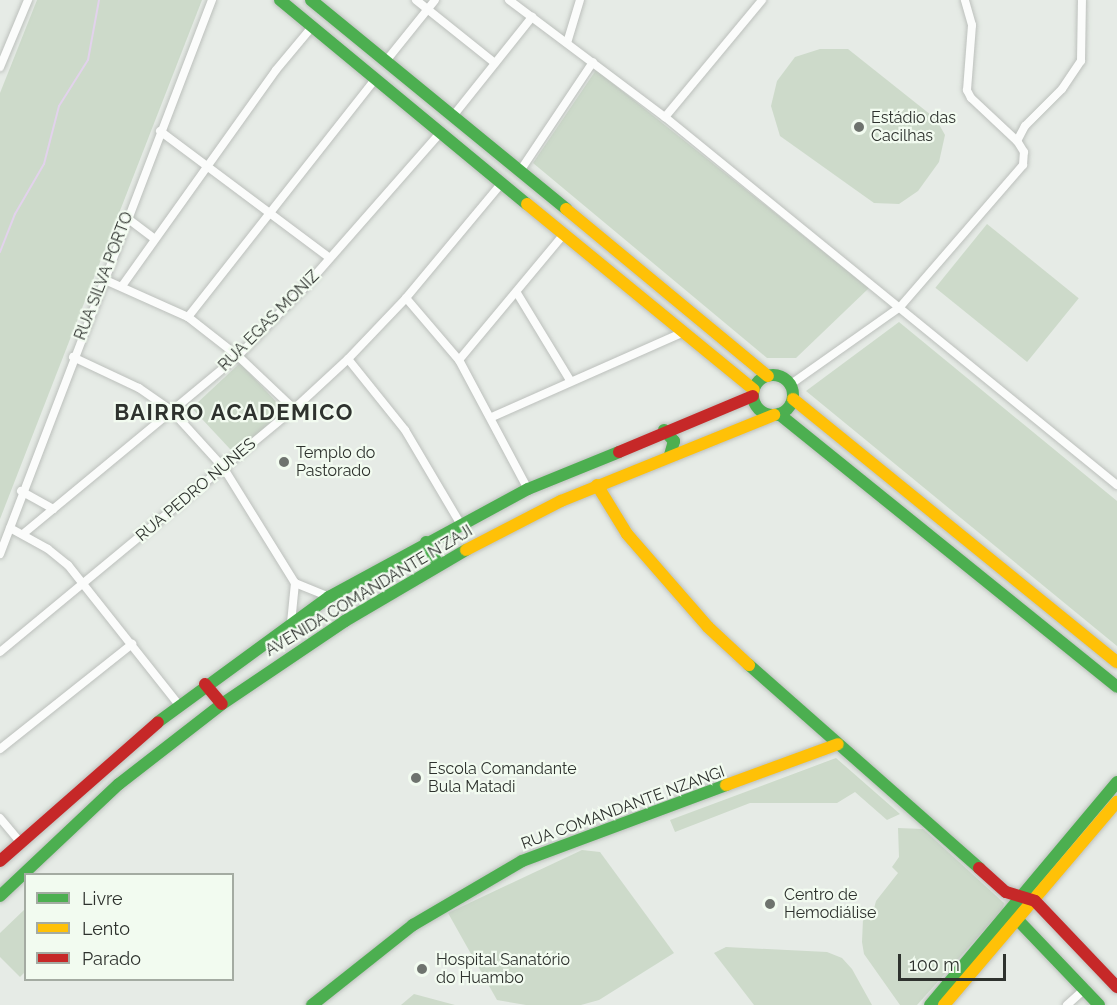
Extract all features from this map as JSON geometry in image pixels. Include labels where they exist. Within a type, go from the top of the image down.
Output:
[{"type":"street","points":[[0,67],[3,53],[28,0]]},
{"type":"street","name":"RUA SILVA PORTO","points":[[0,554],[21,491],[212,0]]},
{"type":"street","points":[[280,0],[754,393],[760,410],[777,415],[1117,687]]},
{"type":"street","points":[[310,0],[768,376]]},
{"type":"street","points":[[416,0],[429,8],[495,63]]},
{"type":"street","points":[[387,61],[435,0]]},
{"type":"street","points":[[509,0],[664,117],[1117,485]]},
{"type":"street","points":[[664,117],[762,0]]},
{"type":"street","points":[[791,384],[900,308],[1023,165],[1024,152],[1017,141],[971,98],[967,90],[972,25],[965,0]]},
{"type":"street","points":[[1017,141],[1025,126],[1062,89],[1081,61],[1082,0]]},
{"type":"street","points":[[567,43],[579,1]]},
{"type":"street","points":[[453,116],[532,17]]},
{"type":"street","points":[[122,286],[154,238],[312,27]]},
{"type":"street","points":[[520,171],[593,62]]},
{"type":"street","points":[[188,317],[376,78]]},
{"type":"street","points":[[160,131],[330,258]]},
{"type":"street","name":"RUA EGAS MONIZ","points":[[23,534],[238,356],[330,258],[440,133]]},
{"type":"street","name":"RUA PEDRO NUNES","points":[[0,650],[294,409],[348,359],[406,298],[501,184]]},
{"type":"street","points":[[127,219],[154,238]]},
{"type":"street","points":[[459,360],[564,234]]},
{"type":"street","points":[[103,279],[188,317],[238,356],[294,409]]},
{"type":"street","points":[[517,293],[570,380]]},
{"type":"street","points":[[406,298],[459,360],[492,417],[528,489]]},
{"type":"street","points":[[492,417],[570,380],[682,333]]},
{"type":"street","points":[[73,357],[130,383],[172,411],[223,467],[295,583],[329,597]]},
{"type":"street","points":[[348,359],[405,430],[460,523]]},
{"type":"street","points":[[754,393],[768,376],[778,375],[791,384],[793,399],[1117,662]]},
{"type":"street","name":"AVENIDA COMANDANTE N'ZAJI","points":[[0,861],[99,771],[205,684],[329,597],[460,523],[528,489],[754,393]]},
{"type":"street","points":[[777,415],[793,399]]},
{"type":"street","name":"AVENIDA COMANDANTE N'ZAJI","points":[[24,873],[115,788],[222,704],[288,657],[438,566],[597,485],[777,415]]},
{"type":"street","points":[[664,430],[674,441],[670,455]]},
{"type":"street","points":[[597,485],[627,534],[677,594],[791,705],[1006,892],[1029,899],[1048,914],[1117,987]]},
{"type":"street","points":[[21,491],[53,509]]},
{"type":"street","points":[[10,528],[48,549],[84,583],[179,705]]},
{"type":"street","points":[[426,542],[438,566]]},
{"type":"street","points":[[291,623],[295,583]]},
{"type":"street","points":[[0,749],[132,644]]},
{"type":"street","points":[[205,684],[222,704]]},
{"type":"street","name":"RUA COMANDANTE NZANGI","points":[[312,1005],[413,925],[522,861],[838,744]]},
{"type":"street","points":[[99,771],[115,788]]},
{"type":"street","points":[[1029,899],[1117,782]]},
{"type":"street","points":[[940,1002],[1117,802]]},
{"type":"street","points":[[0,818],[20,842]]},
{"type":"street","name":"AVENIDA COMANDANTE N'ZAJI","points":[[0,896],[24,873]]},
{"type":"street","points":[[1006,892],[1014,916],[1086,988],[1099,1005]]},
{"type":"street","points":[[1031,934],[1026,923],[1030,912],[1048,914]]},
{"type":"street","points":[[1067,1005],[1086,988]]},
{"type":"green space","points":[[37,0],[202,0],[0,519],[0,93]]},
{"type":"green space","name":"Estádio das Cacilhas","points":[[820,49],[848,49],[936,119],[945,135],[939,162],[918,191],[899,204],[874,203],[780,136],[771,106],[777,81],[795,57]]},
{"type":"green space","points":[[596,70],[869,288],[796,358],[767,358],[533,163]]},
{"type":"green space","points":[[987,224],[1079,298],[1027,362],[935,288]]},
{"type":"green space","points":[[899,322],[1117,501],[1117,646],[806,391]]},
{"type":"green space","points":[[240,363],[284,410],[235,455],[192,408]]},
{"type":"green space","points":[[836,758],[900,814],[887,820],[855,792],[837,803],[750,803],[675,832],[670,820]]},
{"type":"green space","points":[[898,828],[923,829],[1004,903],[1003,909],[917,1005],[900,1005],[864,954],[862,942],[863,919],[871,920],[876,901],[898,873],[892,867],[899,857]]},
{"type":"green space","points":[[582,850],[600,852],[674,953],[599,1000],[581,1005],[526,1005],[497,1000],[448,913]]},
{"type":"green space","points":[[24,910],[24,973],[20,977],[0,957],[0,933]]},
{"type":"green space","points":[[726,947],[827,952],[842,958],[852,969],[872,1005],[754,1005],[714,953]]},
{"type":"green space","points":[[414,994],[455,1005],[401,1005]]},
{"type":"waterway","points":[[0,252],[15,214],[44,164],[59,106],[88,60],[99,0]]},
{"type":"traffic: fast","points":[[280,0],[527,204]]},
{"type":"traffic: fast","points":[[311,0],[566,209]]},
{"type":"traffic: fast","points":[[773,375],[781,376],[787,381],[792,387],[793,395],[792,403],[787,409],[781,414],[773,415],[765,414],[759,409],[754,403],[753,395],[754,387],[759,381],[765,376],[773,375]]},
{"type":"traffic: fast","points":[[779,414],[1117,687]]},
{"type":"traffic: fast","points":[[664,430],[674,441],[670,455]]},
{"type":"traffic: fast","points":[[158,722],[329,597],[528,489],[619,452]]},
{"type":"traffic: fast","points":[[426,542],[438,565]]},
{"type":"traffic: fast","points":[[24,873],[119,784],[222,704],[345,621],[466,550]]},
{"type":"traffic: fast","points":[[749,665],[979,868]]},
{"type":"traffic: fast","points":[[930,1005],[1117,782]]},
{"type":"traffic: fast","points":[[312,1005],[413,925],[522,861],[726,785]]},
{"type":"traffic: fast","points":[[0,896],[24,873]]},
{"type":"traffic: fast","points":[[1014,916],[1099,1005]]},
{"type":"traffic: slow","points":[[527,204],[754,390]]},
{"type":"traffic: slow","points":[[566,209],[768,376]]},
{"type":"traffic: slow","points":[[793,399],[1117,662]]},
{"type":"traffic: slow","points":[[466,550],[561,501],[774,415]]},
{"type":"traffic: slow","points":[[597,485],[627,534],[708,627],[749,665]]},
{"type":"traffic: slow","points":[[726,785],[838,744]]},
{"type":"traffic: slow","points":[[944,1005],[1117,802]]},
{"type":"traffic: jam","points":[[619,452],[753,396]]},
{"type":"traffic: jam","points":[[205,684],[222,704]]},
{"type":"traffic: jam","points":[[0,861],[158,722]]},
{"type":"traffic: jam","points":[[979,868],[1006,892],[1035,901],[1117,987]]},
{"type":"place","name":"Estádio das Cacilhas","points":[[859,127]]},
{"type":"place","name":"Templo do Pastorado","points":[[284,462]]},
{"type":"place","name":"Escola Comandante Bula Matadi","points":[[416,778]]},
{"type":"place","name":"Centro de Hemodiálise","points":[[770,904]]},
{"type":"place","name":"Hospital Sanatório do Huambo","points":[[422,969]]},
{"type":"district","name":"BAIRRO ACADEMICO","points":[[234,413]]}]
